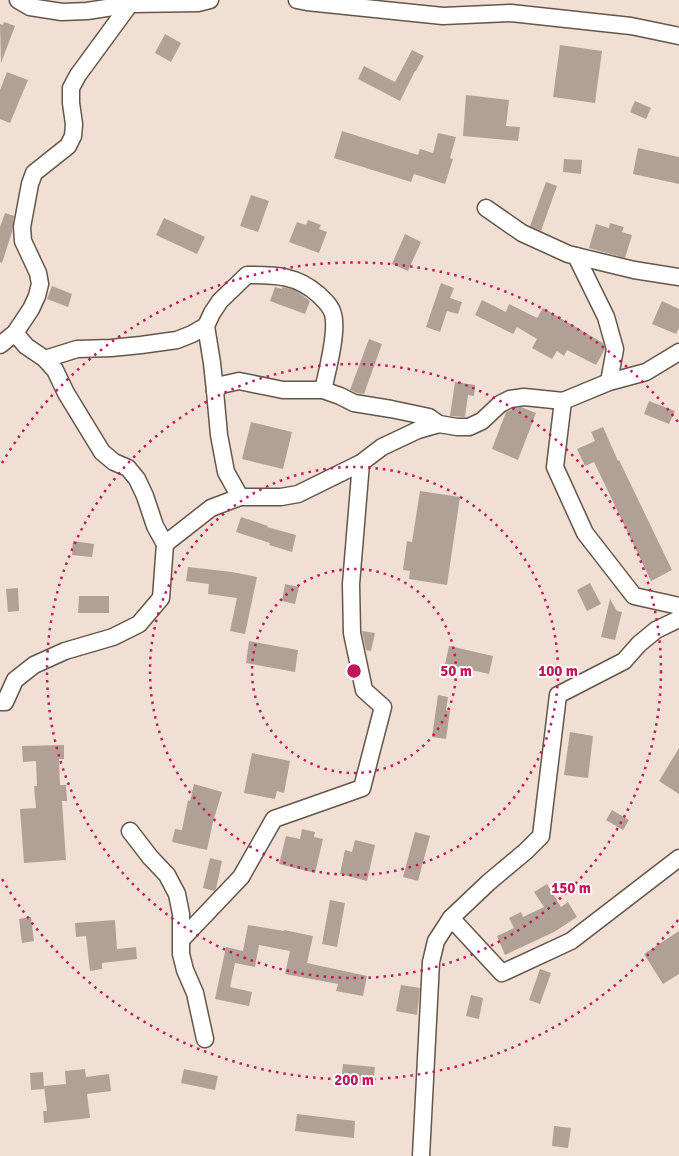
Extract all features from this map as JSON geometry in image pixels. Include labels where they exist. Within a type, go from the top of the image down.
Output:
[{"type":"street","points":[[18,0],[30,7],[62,12],[88,11],[132,2],[198,3],[210,0]]},
{"type":"street","points":[[304,1],[443,16],[515,6],[679,36]]},
{"type":"street","points":[[0,345],[15,333],[34,302],[40,284],[38,273],[23,241],[22,227],[30,184],[34,173],[68,146],[73,136],[74,124],[71,88],[78,75],[132,2]]},
{"type":"street","points":[[486,208],[522,232],[568,254],[634,270],[679,277]]},
{"type":"street","points":[[576,256],[606,317],[615,349],[609,382]]},
{"type":"street","points":[[240,497],[226,472],[219,435],[212,362],[206,326],[220,301],[247,275],[281,276],[298,280],[327,302],[333,314],[334,323],[332,345],[323,390]]},
{"type":"street","points":[[45,358],[76,349],[111,348],[177,340],[206,326]]},
{"type":"street","points":[[0,702],[5,702],[15,680],[34,664],[65,651],[113,637],[139,624],[161,598],[165,544],[155,526],[137,479],[128,468],[114,462],[102,452],[66,393],[55,370],[45,358],[26,346],[15,333]]},
{"type":"street","points":[[165,544],[211,508],[240,497],[281,497],[298,494],[361,463],[382,447],[418,430],[439,424],[469,427],[482,421],[500,404],[510,399],[524,397],[562,401],[609,382],[646,372],[679,352]]},
{"type":"street","points":[[212,362],[239,381],[283,390],[323,390],[340,396],[354,404],[429,417],[439,424]]},
{"type":"street","points":[[215,392],[221,385],[239,381]]},
{"type":"street","points":[[562,401],[555,467],[585,533],[634,596],[679,606]]},
{"type":"street","points":[[182,939],[241,877],[274,819],[362,788],[383,707],[364,690],[352,633],[351,584],[361,463]]},
{"type":"street","points":[[421,1156],[431,962],[436,941],[451,918],[541,836],[558,695],[624,661],[639,644],[656,630],[679,618]]},
{"type":"street","points":[[130,831],[167,875],[176,894],[181,914],[181,954],[185,970],[195,993],[205,1039]]},
{"type":"street","points":[[451,918],[502,973],[571,941],[679,858]]},
{"type":"building","points":[[4,22],[15,26],[1,63],[0,24],[3,25]]},
{"type":"building","points":[[165,34],[181,43],[171,62],[155,53]]},
{"type":"building","points":[[560,45],[602,51],[595,103],[553,97]]},
{"type":"building","points":[[412,50],[424,56],[400,101],[358,79],[364,66],[395,82]]},
{"type":"building","points":[[7,72],[28,80],[10,123],[0,119],[0,90]]},
{"type":"building","points":[[466,95],[509,100],[506,126],[520,127],[518,141],[463,136]]},
{"type":"building","points":[[635,101],[651,108],[646,119],[630,112]]},
{"type":"building","points":[[342,131],[418,155],[420,149],[433,153],[438,133],[456,137],[450,158],[453,159],[445,184],[414,174],[411,182],[334,158]]},
{"type":"building","points":[[638,148],[679,157],[679,184],[633,174]]},
{"type":"building","points":[[564,159],[582,160],[581,174],[563,172]]},
{"type":"building","points":[[546,182],[557,186],[541,231],[530,226]]},
{"type":"building","points":[[251,195],[269,201],[258,232],[240,226]]},
{"type":"building","points":[[5,213],[14,216],[12,232],[2,263],[0,262],[0,227]]},
{"type":"building","points":[[164,218],[205,237],[197,254],[156,235]]},
{"type":"building","points":[[308,220],[321,225],[319,229],[327,232],[319,253],[289,242],[297,222],[306,225]]},
{"type":"building","points":[[610,223],[624,227],[622,232],[632,235],[625,258],[589,248],[596,224],[609,228]]},
{"type":"building","points":[[405,234],[421,242],[408,271],[392,264]]},
{"type":"building","points":[[441,283],[454,288],[450,298],[462,302],[458,314],[447,311],[440,332],[426,327]]},
{"type":"building","points":[[52,286],[72,294],[68,307],[47,299]]},
{"type":"building","points":[[275,287],[291,289],[310,301],[305,314],[270,301]]},
{"type":"building","points":[[482,300],[506,312],[509,304],[537,318],[543,308],[603,343],[605,349],[596,365],[567,350],[564,356],[557,351],[552,359],[532,348],[537,339],[517,327],[513,334],[475,315]]},
{"type":"building","points":[[662,301],[679,309],[679,328],[676,334],[652,324]]},
{"type":"building","points":[[369,339],[382,344],[364,394],[357,393],[350,390]]},
{"type":"building","points":[[455,382],[475,385],[474,396],[468,395],[465,417],[450,416]]},
{"type":"building","points":[[649,401],[675,411],[669,424],[644,414]]},
{"type":"building","points":[[521,407],[536,413],[518,460],[492,449],[506,412]]},
{"type":"building","points":[[251,422],[292,432],[283,469],[242,459]]},
{"type":"building","points":[[603,427],[672,570],[651,581],[594,462],[585,466],[577,449],[595,441],[591,432]]},
{"type":"building","points":[[420,491],[460,497],[447,585],[409,579],[410,571],[403,570],[407,541],[412,542]]},
{"type":"building","points":[[241,517],[296,535],[292,552],[236,532]]},
{"type":"building","points":[[73,541],[94,544],[92,557],[72,555]]},
{"type":"building","points":[[188,567],[257,577],[245,634],[230,631],[237,598],[208,594],[209,584],[186,581]]},
{"type":"building","points":[[590,583],[601,604],[587,611],[577,590]]},
{"type":"building","points":[[285,584],[299,587],[295,604],[282,601]]},
{"type":"building","points":[[18,588],[19,611],[8,612],[6,589]]},
{"type":"building","points":[[79,596],[109,596],[109,613],[78,613]]},
{"type":"building","points":[[610,599],[617,611],[622,612],[615,640],[601,637]]},
{"type":"building","points":[[362,631],[375,633],[371,651],[366,650]]},
{"type":"building","points":[[249,641],[298,650],[295,672],[246,663]]},
{"type":"building","points":[[449,646],[493,656],[489,674],[445,664]]},
{"type":"building","points":[[438,695],[448,697],[446,710],[450,711],[446,739],[432,737]]},
{"type":"building","points":[[570,732],[593,736],[588,778],[564,775]]},
{"type":"building","points":[[64,745],[64,759],[59,759],[60,785],[66,785],[67,801],[62,801],[66,860],[24,863],[20,809],[36,808],[34,786],[37,786],[36,761],[23,762],[22,746]]},
{"type":"building","points":[[679,748],[679,794],[659,781]]},
{"type":"building","points":[[252,753],[290,761],[284,793],[277,791],[275,799],[244,793]]},
{"type":"building","points":[[194,784],[222,792],[207,850],[172,842],[175,829],[182,830],[188,800],[190,801]]},
{"type":"building","points":[[612,810],[629,820],[623,830],[606,820]]},
{"type":"building","points":[[302,829],[315,832],[314,837],[323,839],[315,873],[279,864],[286,836],[300,839]]},
{"type":"building","points":[[415,832],[430,836],[418,881],[403,877]]},
{"type":"building","points":[[355,840],[375,845],[367,881],[340,874],[345,850],[352,852]]},
{"type":"building","points":[[210,858],[222,861],[214,891],[203,888]]},
{"type":"building","points":[[547,884],[561,907],[568,902],[577,917],[554,932],[505,955],[497,936],[514,928],[509,918],[521,912],[523,917],[544,907],[534,892]]},
{"type":"building","points":[[330,900],[345,903],[337,947],[322,944]]},
{"type":"building","points":[[31,917],[34,941],[22,943],[19,919]]},
{"type":"building","points":[[115,920],[117,949],[136,947],[137,959],[102,963],[102,969],[90,971],[86,936],[76,937],[75,923]]},
{"type":"building","points":[[248,925],[313,936],[307,963],[367,976],[363,996],[336,991],[338,984],[285,974],[290,951],[259,945],[255,967],[235,963],[230,987],[252,992],[249,1006],[215,999],[226,947],[243,951]]},
{"type":"building","points":[[679,931],[679,974],[663,984],[644,954]]},
{"type":"building","points":[[540,969],[551,973],[540,1004],[529,1000]]},
{"type":"building","points":[[401,985],[420,988],[417,1015],[396,1011]]},
{"type":"building","points":[[471,995],[483,998],[479,1019],[466,1016]]},
{"type":"building","points":[[343,1064],[375,1067],[373,1085],[341,1082]]},
{"type":"building","points":[[85,1069],[86,1077],[109,1074],[111,1091],[87,1094],[90,1118],[44,1123],[43,1111],[47,1111],[44,1086],[66,1084],[65,1071]]},
{"type":"building","points":[[184,1069],[218,1076],[215,1090],[181,1083]]},
{"type":"building","points":[[43,1072],[44,1089],[31,1090],[30,1073]]},
{"type":"building","points":[[297,1114],[355,1121],[354,1138],[295,1131]]},
{"type":"building","points":[[554,1126],[571,1128],[568,1148],[552,1146]]}]
